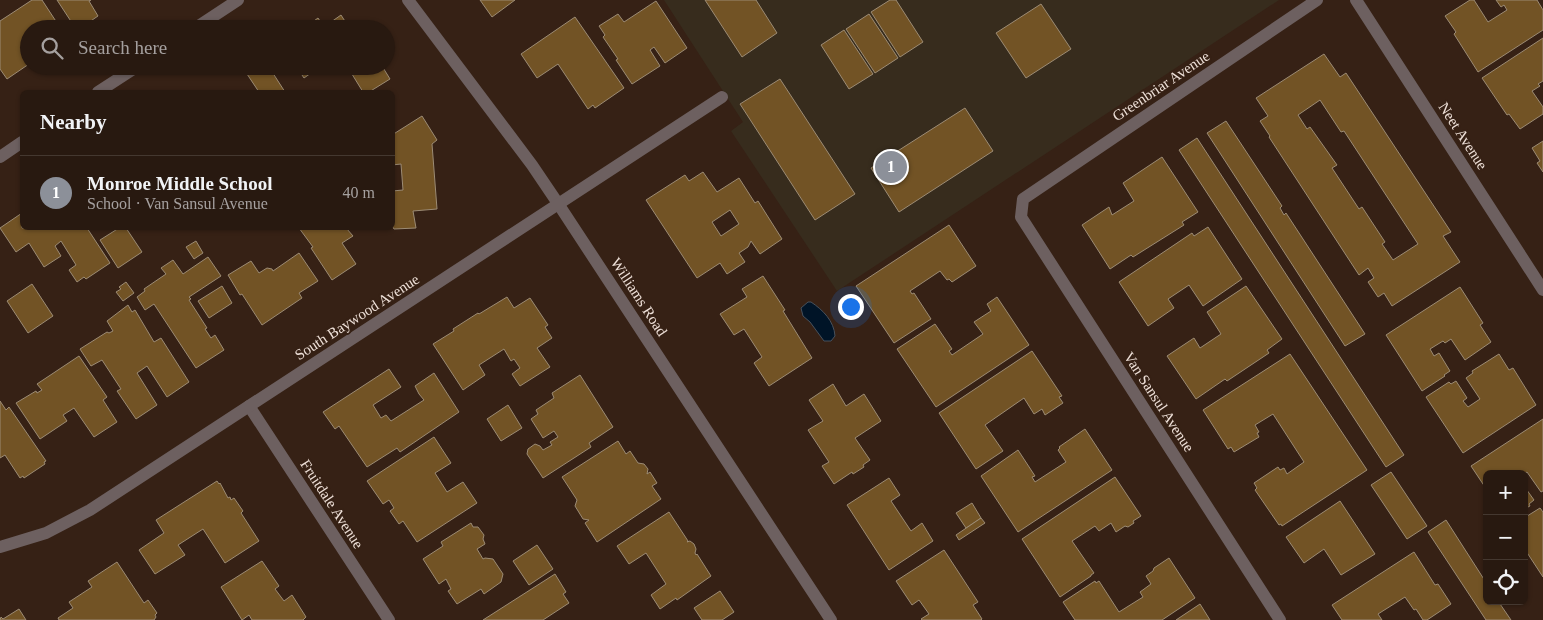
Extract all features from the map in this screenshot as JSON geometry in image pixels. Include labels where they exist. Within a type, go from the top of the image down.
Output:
[{"type":"street","points":[[208,20],[238,0]]},
{"type":"street","name":"Williams Road","points":[[408,0],[532,165],[831,620]]},
{"type":"street","name":"Greenbriar Avenue","points":[[1023,199],[1316,0]]},
{"type":"street","name":"Neet Avenue","points":[[1356,0],[1543,290]]},
{"type":"street","points":[[101,90],[124,75]]},
{"type":"street","name":"South Baywood Avenue","points":[[0,547],[46,533],[90,510],[722,97]]},
{"type":"street","points":[[0,157],[20,143]]},
{"type":"street","name":"Van Sansul Avenue","points":[[1023,199],[1021,217],[1280,620]]},
{"type":"street","name":"Fruitdale Avenue","points":[[249,406],[388,620]]},
{"type":"shaded area","points":[[664,0],[1279,0],[837,291],[731,131],[743,122]]},
{"type":"water","points":[[808,302],[811,302],[820,309],[833,325],[835,336],[831,341],[824,341],[810,322],[803,316],[801,308]]},
{"type":"building","points":[[32,0],[42,0],[55,20],[20,20],[20,70],[7,79],[0,69],[0,21]]},
{"type":"building","points":[[57,0],[91,0],[89,1],[98,16],[92,20],[70,20]]},
{"type":"building","points":[[480,0],[515,0],[492,17]]},
{"type":"building","points":[[705,0],[756,0],[777,33],[742,57]]},
{"type":"building","points":[[890,0],[896,0],[923,42],[900,57],[871,12]]},
{"type":"building","points":[[1470,0],[1474,0],[1488,22],[1507,10],[1504,5],[1501,7],[1496,0],[1537,0],[1543,10],[1543,30],[1478,72],[1445,16]]},
{"type":"building","points":[[656,1],[687,48],[665,63],[654,47],[650,50],[660,66],[632,84],[616,60],[618,59],[603,37],[605,35],[599,26],[618,14],[624,22]]},
{"type":"building","points":[[1041,4],[1071,49],[1026,78],[996,33]]},
{"type":"building","points":[[869,14],[898,58],[875,73],[846,29]]},
{"type":"building","points":[[341,15],[344,20],[334,20]]},
{"type":"building","points":[[575,17],[624,88],[595,108],[593,105],[588,109],[558,64],[537,78],[521,54]]},
{"type":"building","points":[[844,30],[873,74],[849,89],[821,45]]},
{"type":"building","points":[[1543,38],[1543,81],[1538,84],[1540,86],[1532,91],[1543,107],[1543,114],[1520,129],[1509,114],[1507,115],[1482,78]]},
{"type":"building","points":[[1324,54],[1340,77],[1346,73],[1451,232],[1443,236],[1460,262],[1392,306],[1384,293],[1378,297],[1368,282],[1374,278],[1368,268],[1359,275],[1269,137],[1260,121],[1268,116],[1256,98]],"holes":[[[1320,100],[1341,132],[1344,131],[1418,244],[1393,260],[1382,244],[1385,242],[1362,207],[1359,209],[1332,168],[1337,165],[1310,127],[1307,129],[1298,115]]]},
{"type":"building","points":[[248,75],[274,75],[284,90],[258,90]]},
{"type":"building","points":[[353,75],[388,75],[390,79],[372,90],[362,90]]},
{"type":"building","points":[[780,79],[855,194],[815,220],[740,104]]},
{"type":"building","points":[[965,108],[993,151],[899,212],[871,168]]},
{"type":"building","points":[[422,116],[437,140],[432,144],[437,209],[413,211],[416,228],[395,229],[395,191],[403,190],[401,164],[395,165],[395,133]]},
{"type":"building","points":[[1226,121],[1282,206],[1280,208],[1284,215],[1286,213],[1365,334],[1345,346],[1207,133]]},
{"type":"building","points":[[1197,138],[1404,455],[1386,467],[1179,150]]},
{"type":"building","points":[[1543,141],[1543,172],[1537,163],[1540,161],[1532,148]]},
{"type":"building","points":[[1162,157],[1198,212],[1182,222],[1184,225],[1110,269],[1082,225],[1109,207],[1112,215],[1134,201],[1123,183]]},
{"type":"building","points":[[703,172],[717,192],[739,178],[755,203],[758,201],[782,239],[760,254],[751,241],[748,247],[739,253],[745,262],[727,274],[720,263],[697,278],[646,200],[685,175],[689,181]],"holes":[[[730,210],[739,224],[721,236],[712,222]]]},
{"type":"building","points":[[20,214],[20,230],[88,230],[110,263],[86,279],[84,277],[77,282],[69,270],[76,265],[61,241],[55,246],[61,256],[44,267],[29,243],[16,252],[0,228]]},
{"type":"building","points":[[949,225],[976,266],[952,282],[949,279],[947,280],[940,271],[910,291],[912,294],[914,293],[931,319],[894,343],[856,286]]},
{"type":"building","points":[[1208,227],[1242,279],[1203,306],[1189,285],[1168,299],[1174,308],[1148,326],[1119,282],[1192,233],[1194,236]]},
{"type":"building","points":[[116,230],[127,230],[142,252],[118,268],[100,240]]},
{"type":"building","points":[[300,230],[348,230],[353,236],[342,243],[356,264],[332,280],[311,248],[313,247]]},
{"type":"building","points":[[196,241],[203,253],[194,259],[186,247]]},
{"type":"building","points":[[299,253],[318,281],[299,293],[302,298],[262,325],[228,275],[251,261],[259,273],[267,268],[273,271]]},
{"type":"building","points":[[208,257],[221,276],[189,297],[191,299],[189,300],[207,328],[205,329],[211,338],[215,335],[224,350],[196,368],[154,304],[145,310],[137,297],[145,291],[144,289],[166,274],[161,268],[173,260],[183,274]]},
{"type":"building","points":[[763,276],[812,358],[769,386],[754,363],[762,357],[744,329],[734,335],[720,314],[747,297],[742,289]]},
{"type":"building","points":[[126,282],[134,293],[123,301],[116,292]]},
{"type":"building","points":[[32,284],[53,316],[28,333],[7,301]]},
{"type":"building","points":[[222,286],[232,303],[209,318],[198,301]]},
{"type":"building","points":[[1246,286],[1282,339],[1267,350],[1269,353],[1196,399],[1167,356],[1194,338],[1200,348],[1221,334],[1207,312]]},
{"type":"building","points":[[1460,287],[1483,323],[1480,325],[1491,342],[1465,360],[1451,339],[1445,343],[1443,341],[1430,349],[1434,356],[1439,353],[1450,371],[1422,391],[1386,335]]},
{"type":"building","points":[[507,297],[514,308],[530,298],[548,325],[545,327],[552,338],[537,348],[550,367],[520,386],[512,374],[520,368],[514,359],[511,361],[504,349],[479,365],[485,375],[463,390],[433,344],[478,313]]},
{"type":"building","points":[[997,297],[1029,345],[936,407],[897,349],[935,324],[952,349],[949,351],[952,355],[983,334],[974,322],[991,311],[987,304]]},
{"type":"building","points":[[128,305],[132,312],[135,310],[154,342],[161,338],[189,382],[167,397],[147,366],[137,373],[157,405],[136,419],[117,391],[121,389],[102,360],[91,366],[80,349],[107,332],[113,331],[107,321]]},
{"type":"building","points":[[1032,351],[1062,396],[1059,397],[1063,403],[1045,415],[1042,409],[1034,414],[1024,398],[985,425],[1003,451],[976,469],[939,413]]},
{"type":"building","points":[[1290,354],[1367,470],[1282,526],[1281,524],[1279,525],[1255,490],[1257,488],[1254,483],[1278,467],[1280,470],[1284,468],[1287,474],[1304,462],[1273,414],[1255,425],[1259,432],[1257,433],[1259,437],[1234,452],[1231,447],[1228,449],[1203,410]]},
{"type":"building","points":[[1499,354],[1509,370],[1513,368],[1536,405],[1463,453],[1426,397],[1449,382],[1451,384],[1456,381],[1467,398],[1463,401],[1468,407],[1480,399],[1466,378],[1473,373],[1472,371]]},
{"type":"building","points":[[79,356],[107,397],[103,400],[117,422],[94,437],[74,408],[63,415],[67,421],[40,439],[16,403],[36,391],[37,393],[42,390],[37,384]]},
{"type":"building","points":[[389,369],[401,387],[373,405],[381,418],[386,415],[391,421],[424,400],[415,386],[434,373],[459,412],[400,452],[397,448],[367,467],[339,426],[335,429],[323,412]]},
{"type":"building","points":[[580,375],[613,427],[589,443],[591,447],[543,478],[527,454],[528,449],[535,444],[543,450],[552,445],[550,442],[558,437],[554,431],[543,438],[531,419],[538,414],[536,410],[554,398],[552,393]]},
{"type":"building","points":[[833,384],[846,406],[864,394],[881,421],[855,438],[870,460],[863,465],[864,467],[853,474],[852,472],[834,484],[822,466],[829,462],[808,430],[823,421],[809,400]]},
{"type":"building","points":[[0,401],[6,410],[9,407],[46,461],[44,462],[45,464],[24,478],[23,476],[20,478],[5,455],[0,458]]},
{"type":"building","points":[[508,405],[522,428],[501,441],[487,419]]},
{"type":"building","points":[[1543,419],[1543,491],[1541,492],[1528,473],[1528,470],[1483,470],[1483,484],[1471,466]]},
{"type":"building","points":[[1085,429],[1112,470],[1018,532],[981,476],[1018,450],[1035,476],[1032,477],[1035,482],[1066,462],[1058,450],[1059,447]]},
{"type":"building","points":[[434,437],[451,463],[435,473],[447,492],[463,482],[477,503],[417,542],[403,521],[399,524],[390,511],[394,508],[389,500],[383,504],[367,481]]},
{"type":"building","points":[[618,441],[626,454],[630,451],[638,463],[644,464],[648,469],[647,474],[650,472],[657,483],[652,486],[661,499],[597,542],[585,523],[589,520],[583,519],[575,506],[577,500],[562,477]]},
{"type":"building","points":[[1391,472],[1427,526],[1407,539],[1371,485]]},
{"type":"building","points":[[1115,477],[1141,516],[1128,527],[1125,526],[1116,532],[1111,523],[1099,531],[1095,526],[1072,541],[1094,573],[1060,597],[1022,539]]},
{"type":"building","points":[[889,478],[900,495],[891,501],[911,531],[922,523],[933,541],[889,570],[847,505]]},
{"type":"building","points":[[217,481],[228,498],[230,497],[231,500],[234,498],[259,541],[225,563],[203,529],[178,545],[185,555],[155,574],[139,550],[164,533],[156,520]]},
{"type":"building","points":[[1528,492],[1534,500],[1529,504],[1530,506],[1528,507]]},
{"type":"building","points":[[1340,501],[1375,554],[1341,575],[1324,549],[1304,563],[1286,537]]},
{"type":"building","points":[[972,503],[981,518],[966,528],[956,513]]},
{"type":"building","points":[[1540,508],[1543,512],[1543,577],[1528,554],[1528,516]]},
{"type":"building","points":[[669,512],[687,542],[690,541],[694,544],[696,555],[711,576],[677,600],[676,598],[660,609],[651,595],[666,584],[646,553],[629,564],[617,546]]},
{"type":"building","points":[[981,518],[985,523],[959,540],[956,535]]},
{"type":"building","points":[[1446,520],[1483,578],[1483,605],[1501,605],[1511,620],[1486,620],[1428,532]]},
{"type":"building","points":[[471,523],[473,527],[478,527],[484,535],[485,544],[477,549],[483,559],[493,559],[503,574],[501,582],[484,594],[481,589],[457,604],[448,591],[451,589],[446,579],[439,584],[423,559],[443,546],[441,542]]},
{"type":"building","points":[[537,545],[553,569],[529,585],[513,561]]},
{"type":"building","points":[[944,550],[978,602],[973,605],[981,620],[922,620],[929,614],[919,600],[912,605],[896,581]]},
{"type":"building","points":[[1414,552],[1435,585],[1438,584],[1451,604],[1427,620],[1423,620],[1405,597],[1378,614],[1382,620],[1342,620],[1332,605]]},
{"type":"building","points":[[1169,558],[1195,598],[1162,620],[1075,620],[1063,602],[1095,581],[1096,583],[1099,581],[1119,612],[1143,597],[1140,592],[1151,584],[1146,576]]},
{"type":"building","points":[[262,561],[279,586],[275,589],[284,601],[292,595],[306,617],[303,620],[252,620],[249,615],[242,620],[221,587]]},
{"type":"building","points":[[117,562],[144,603],[148,600],[157,613],[154,620],[59,620],[58,618],[73,608],[69,602],[92,587],[88,581]]},
{"type":"building","points":[[555,574],[566,592],[563,594],[569,603],[543,620],[483,620]]},
{"type":"building","points":[[720,591],[734,612],[722,620],[702,620],[694,608]]},
{"type":"building","points":[[1200,604],[1210,620],[1176,620]]},
{"type":"building","points":[[19,609],[26,620],[0,620],[1,617],[3,619]]},
{"type":"place","name":"Monroe Middle School","points":[[891,167]]}]
